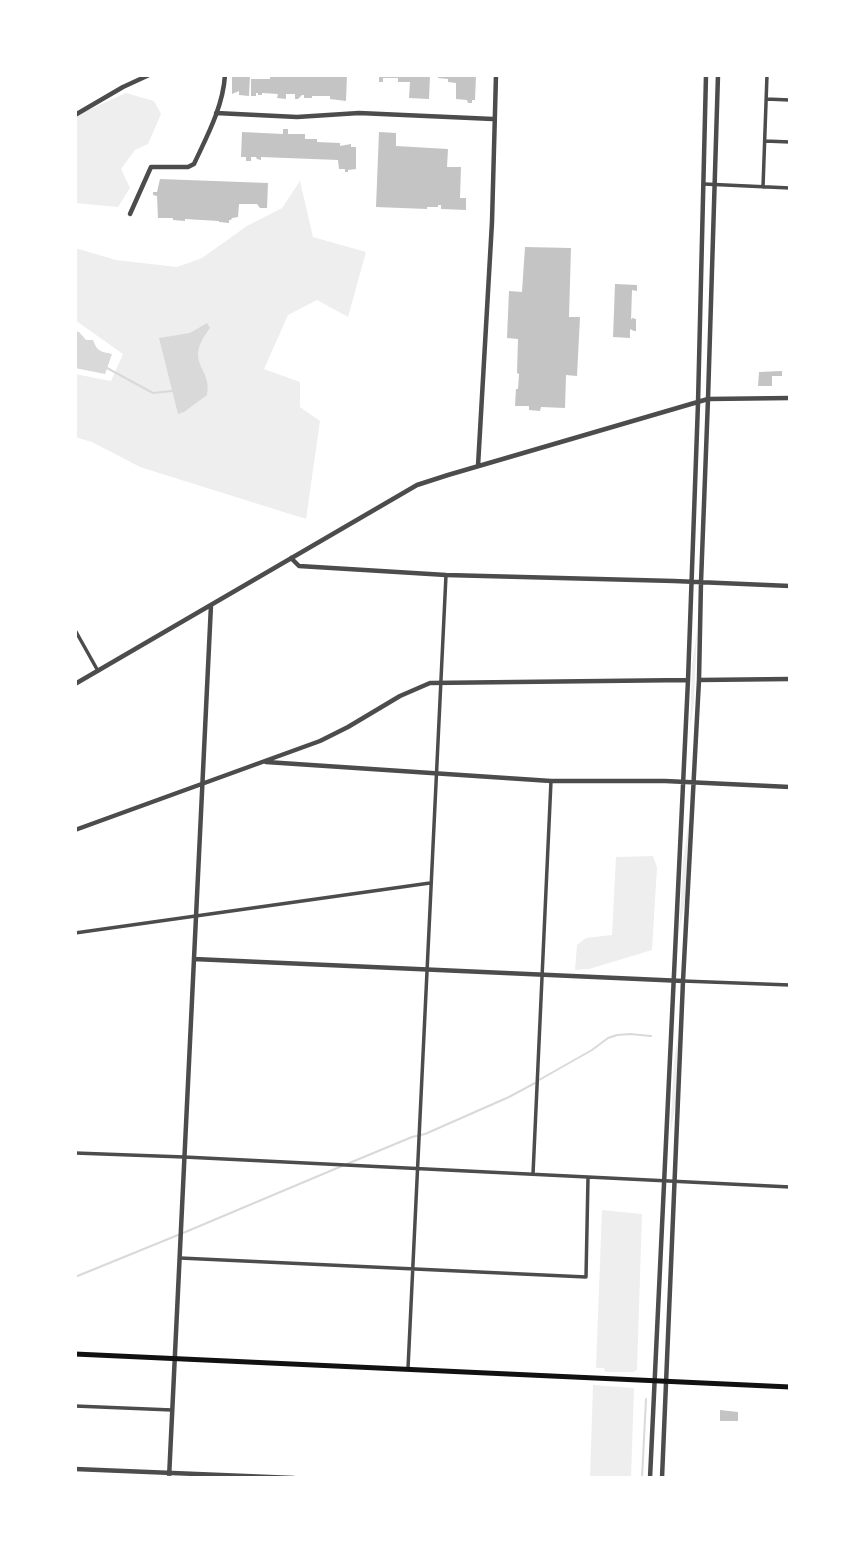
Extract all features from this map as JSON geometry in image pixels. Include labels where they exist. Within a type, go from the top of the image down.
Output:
[{"type":"main road","points":[[75,1354],[790,1387]]},
{"type":"street","points":[[75,116],[123,87],[149,75]]},
{"type":"street","points":[[130,215],[151,167],[188,167],[194,164],[222,96],[225,75]]},
{"type":"street","points":[[478,466],[492,222],[496,75]]},
{"type":"street","points":[[650,1478],[688,680],[706,75]]},
{"type":"street","points":[[662,1478],[699,680],[718,75]]},
{"type":"street","points":[[764,187],[767,75]]},
{"type":"street","points":[[766,99],[790,100]]},
{"type":"street","points":[[216,113],[297,117],[359,113],[494,119]]},
{"type":"street","points":[[765,141],[790,142]]},
{"type":"street","points":[[704,184],[790,188]]},
{"type":"street","points":[[75,684],[417,485],[708,400],[790,398]]},
{"type":"street","points":[[291,558],[299,566],[446,575],[790,586]]},
{"type":"street","points":[[408,1368],[446,575]]},
{"type":"street","points":[[170,1475],[211,605]]},
{"type":"street","points":[[75,630],[98,671]]},
{"type":"street","points":[[699,680],[790,679]]},
{"type":"street","points":[[75,830],[320,741],[420,686],[440,682],[688,680]]},
{"type":"street","points":[[263,762],[551,781],[694,782],[790,787]]},
{"type":"street","points":[[533,1175],[551,781]]},
{"type":"street","points":[[75,933],[431,883]]},
{"type":"street","points":[[194,959],[790,985]]},
{"type":"street","points":[[75,1153],[790,1187]]},
{"type":"street","points":[[180,1258],[586,1277],[588,1178]]},
{"type":"street","points":[[75,1406],[172,1410]]},
{"type":"street","points":[[75,1469],[294,1478]]},
{"type":"shaded area","points":[[126,93],[154,101],[161,114],[148,144],[135,150],[121,169],[130,188],[118,207],[75,203],[75,116]]},
{"type":"shaded area","points":[[300,181],[313,237],[366,252],[348,317],[317,300],[288,315],[264,369],[300,382],[300,407],[320,421],[306,519],[140,467],[92,442],[75,437],[75,374],[111,381],[123,354],[75,320],[75,248],[116,260],[177,267],[202,258],[247,226],[282,208]]},
{"type":"shaded area","points":[[207,323],[210,328],[202,340],[198,358],[208,386],[207,395],[178,414],[159,338],[190,333]]},
{"type":"shaded area","points":[[75,331],[86,340],[93,340],[100,351],[112,354],[105,374],[75,368]]},
{"type":"shaded area","points":[[697,630],[694,701],[690,730],[692,665]]},
{"type":"shaded area","points":[[689,820],[685,900],[679,933],[683,860]]},
{"type":"shaded area","points":[[653,856],[657,867],[652,950],[589,969],[575,970],[577,945],[586,938],[612,935],[616,857]]},
{"type":"shaded area","points":[[678,1036],[676,1102],[670,1135],[674,1062]]},
{"type":"shaded area","points":[[602,1210],[642,1214],[637,1370],[633,1372],[605,1372],[604,1368],[596,1368]]},
{"type":"shaded area","points":[[593,1385],[634,1388],[631,1478],[590,1478]]},
{"type":"building","points":[[232,75],[250,75],[249,96],[239,95],[239,91],[232,94]]},
{"type":"building","points":[[270,75],[347,75],[346,101],[330,99],[330,96],[304,98],[302,95],[295,99],[295,94],[286,94],[286,99],[277,98],[278,94],[256,93],[256,96],[251,96],[251,79],[270,79]]},
{"type":"building","points":[[379,75],[430,75],[429,99],[409,98],[410,82],[398,82],[398,78],[383,78],[383,82],[379,82]]},
{"type":"building","points":[[438,75],[476,75],[475,100],[468,103],[467,100],[456,99],[456,83],[438,78]]},
{"type":"building","points":[[283,129],[288,129],[288,134],[305,134],[305,139],[317,139],[317,142],[340,143],[340,146],[351,144],[351,147],[356,147],[356,169],[345,172],[345,169],[339,169],[338,160],[261,157],[261,160],[251,157],[251,161],[246,161],[246,157],[241,157],[242,132],[283,134]]},
{"type":"building","points":[[379,132],[396,133],[396,146],[448,149],[447,167],[461,167],[460,198],[466,198],[466,210],[441,209],[441,205],[427,209],[376,207]]},
{"type":"building","points":[[160,179],[268,183],[267,208],[260,208],[257,204],[239,204],[238,217],[229,220],[229,223],[158,218],[157,196],[153,195],[153,192],[157,192]]},
{"type":"building","points":[[525,247],[571,248],[569,317],[580,317],[577,376],[566,375],[565,408],[541,407],[540,411],[529,410],[529,406],[515,406],[519,374],[518,339],[507,338],[509,291],[522,292]]},
{"type":"building","points":[[615,284],[637,285],[637,291],[632,290],[631,320],[636,319],[636,331],[630,329],[630,338],[613,337]]},
{"type":"building","points":[[782,371],[782,376],[772,376],[772,386],[758,386],[759,372]]},
{"type":"building","points":[[720,1410],[738,1412],[738,1421],[720,1421]]},
{"type":"waterway","points":[[107,368],[153,393],[172,391]]},
{"type":"waterway","points":[[539,1080],[608,1038],[630,1034],[651,1036]]},
{"type":"waterway","points":[[347,1164],[425,1134],[535,1083]]},
{"type":"waterway","points":[[183,1233],[342,1166]]},
{"type":"waterway","points":[[75,1277],[178,1235]]},
{"type":"waterway","points":[[642,1478],[646,1399]]}]
